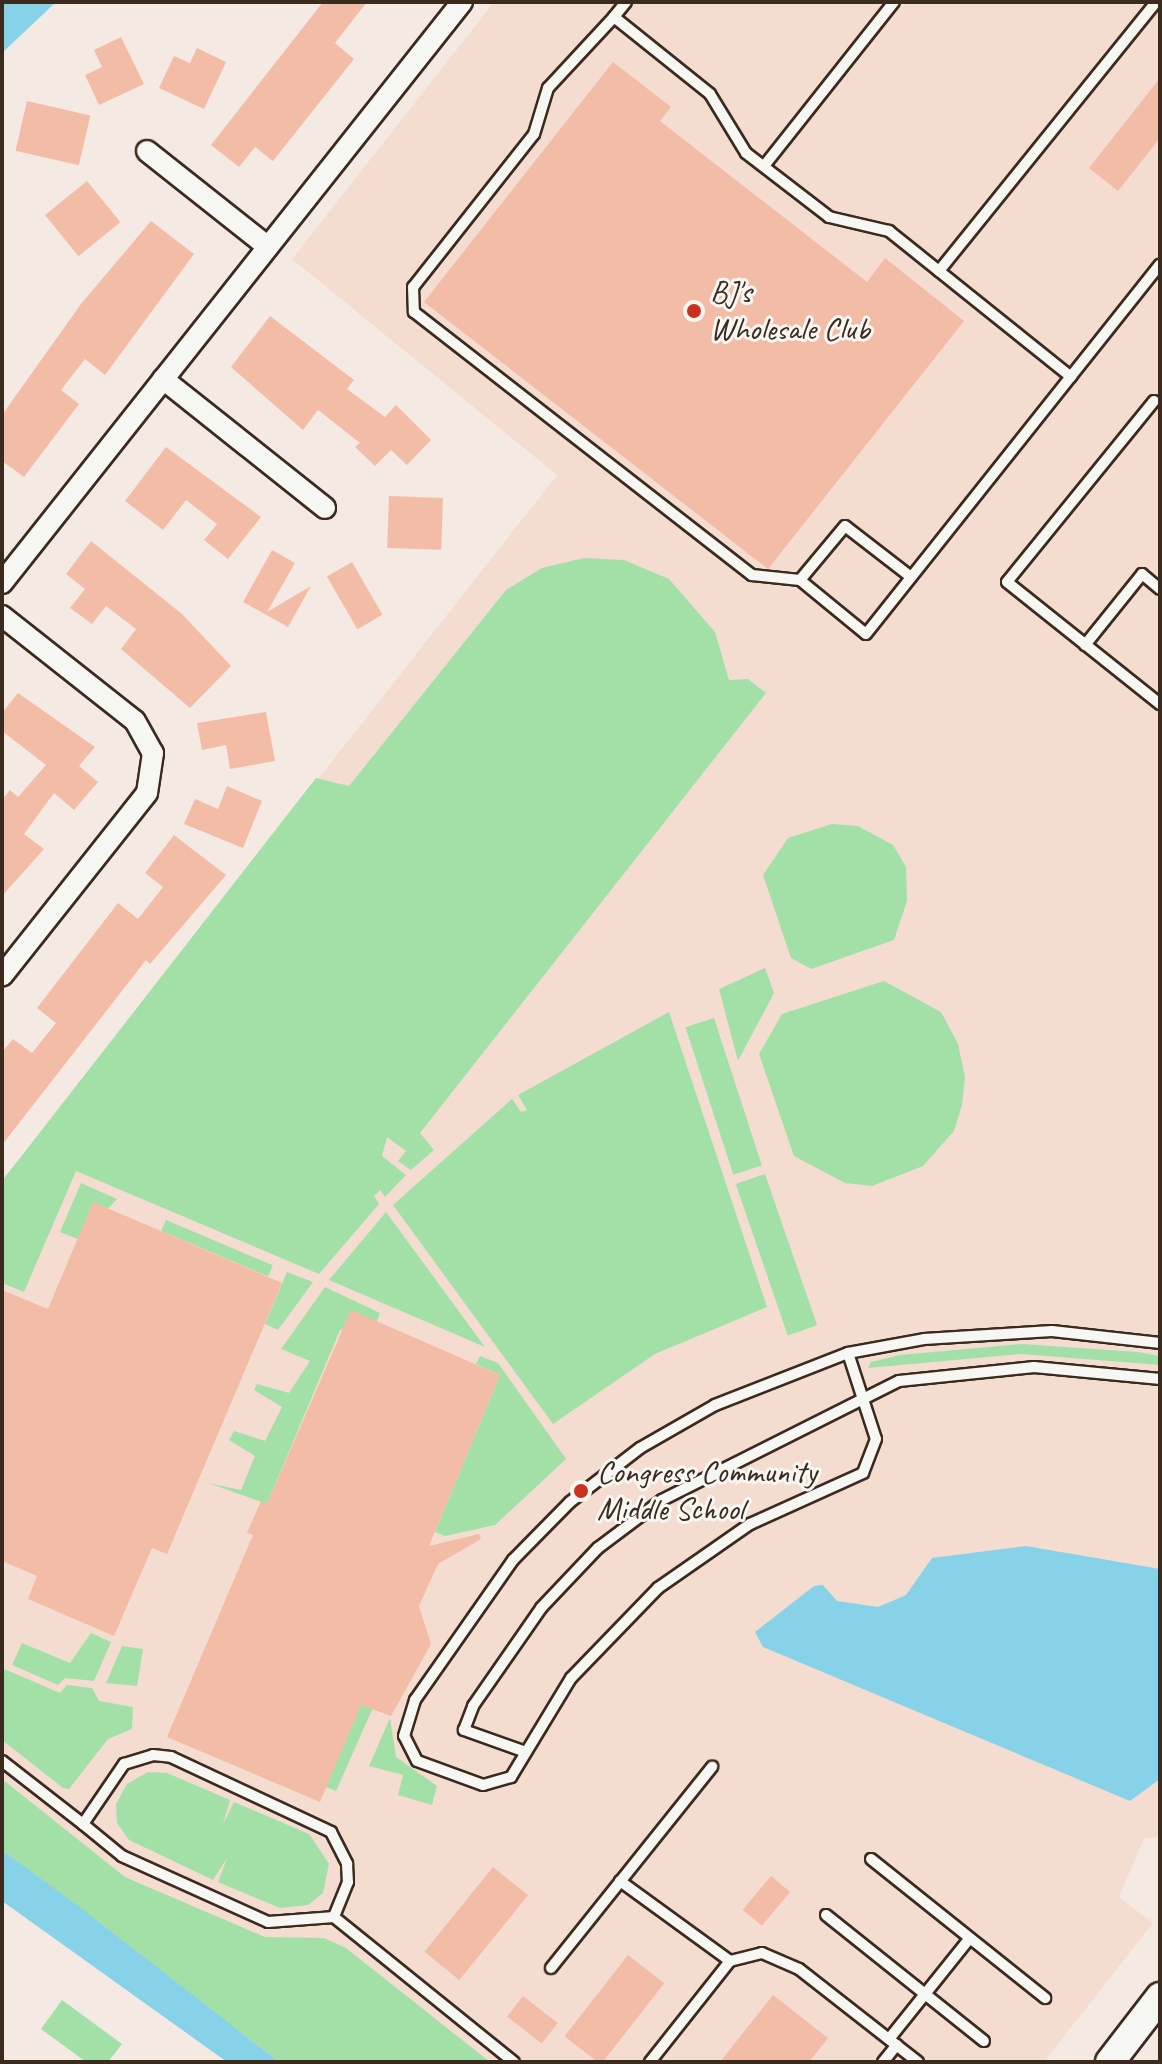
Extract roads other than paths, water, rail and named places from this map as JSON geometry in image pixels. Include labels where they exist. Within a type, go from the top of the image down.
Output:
[{"type":"main road","points":[[1110,2062],[1160,1997]]},
{"type":"street","points":[[2,583],[462,2]]},
{"type":"street","points":[[147,151],[268,247]]},
{"type":"street","points":[[163,379],[325,508]]},
{"type":"street","points":[[2,616],[135,721],[153,753],[147,793],[2,976]]},
{"type":"lane","points":[[626,2],[548,88],[534,134],[413,287],[414,312],[752,575],[800,580],[866,634],[1160,265]]},
{"type":"lane","points":[[764,166],[894,2]]},
{"type":"lane","points":[[939,271],[1156,2]]},
{"type":"lane","points":[[614,17],[710,94],[746,153],[829,217],[889,231],[1071,377]]},
{"type":"lane","points":[[1154,401],[1007,582],[1160,704]]},
{"type":"lane","points":[[800,580],[845,526],[911,577]]},
{"type":"lane","points":[[1085,645],[1142,574],[1160,589]]},
{"type":"lane","points":[[848,1353],[866,1399],[876,1439],[863,1473],[750,1524],[658,1588],[571,1678],[523,1751],[511,1777],[483,1785],[428,1768],[404,1736],[431,1672],[513,1560],[570,1502],[640,1448],[715,1405],[848,1353],[1008,1331],[1160,1343]]},
{"type":"lane","points":[[523,1751],[464,1730],[517,1638],[598,1548],[722,1465],[899,1381],[990,1368],[1160,1379]]},
{"type":"lane","points":[[83,1824],[124,1764],[136,1757],[171,1757],[331,1832],[347,1864],[348,1882],[334,1917]]},
{"type":"lane","points":[[2,1761],[122,1856],[268,1922],[334,1917],[514,2062]]},
{"type":"lane","points":[[551,1968],[712,1767]]},
{"type":"lane","points":[[871,1859],[1045,1998]]},
{"type":"lane","points":[[620,1881],[730,1961]]},
{"type":"lane","points":[[826,1915],[984,2041]]},
{"type":"lane","points":[[883,2062],[925,1994],[970,1938]]},
{"type":"lane","points":[[650,2062],[730,1961],[762,1953],[777,1957],[918,2062]]},
{"type":"water","points":[[2,2],[56,2],[2,53]]},
{"type":"water","points":[[1026,1546],[1160,1569],[1160,1779],[1130,1801],[763,1647],[755,1632],[814,1586],[823,1585],[837,1601],[878,1607],[906,1595],[932,1558]]},
{"type":"water","points":[[2,1850],[279,2062],[227,2062],[2,1901]]},
{"type":"place","name":"BJ's Wholesale Club","points":[[694,311]]},
{"type":"place","name":"Congress Community Middle School","points":[[581,1491]]}]
